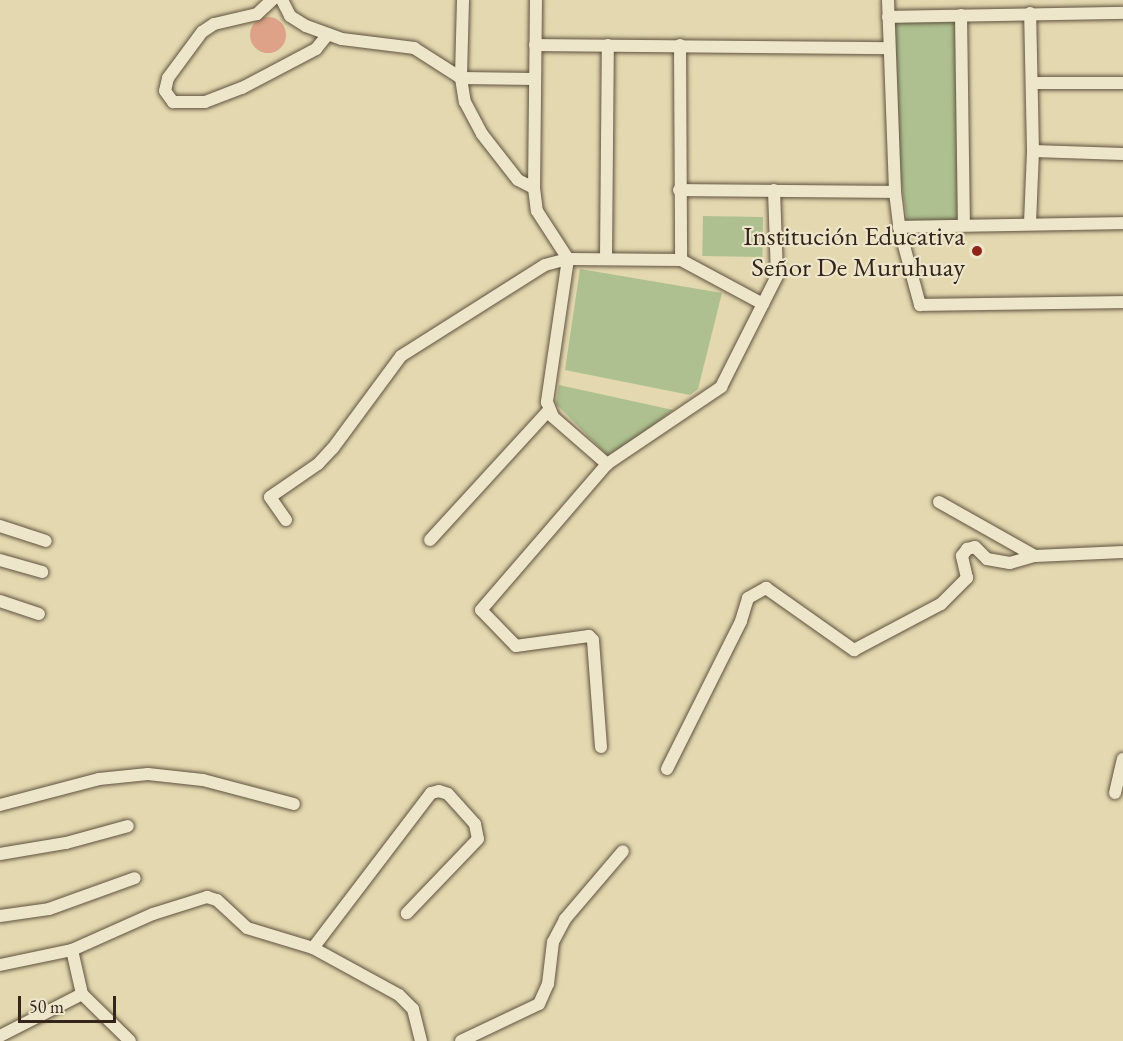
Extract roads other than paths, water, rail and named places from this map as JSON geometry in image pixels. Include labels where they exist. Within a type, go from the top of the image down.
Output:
[{"type":"street","points":[[272,0],[257,14],[214,24],[202,32],[168,78],[165,91],[172,102],[205,102],[242,88],[316,49],[328,34]]},
{"type":"street","points":[[282,0],[290,16],[328,34],[414,48],[461,78],[535,79]]},
{"type":"street","points":[[463,0],[461,78],[465,102],[482,134],[518,180],[534,188]]},
{"type":"street","points":[[536,0],[534,188],[537,211],[568,259],[547,395],[549,410],[607,464]]},
{"type":"street","points":[[888,0],[895,192],[899,227],[920,305],[1123,302]]},
{"type":"street","points":[[1078,0],[1078,14]]},
{"type":"street","points":[[888,17],[1030,12],[1123,13]]},
{"type":"street","points":[[1030,12],[1033,151],[1030,223]]},
{"type":"street","points":[[961,15],[964,225]]},
{"type":"street","points":[[535,45],[889,48]]},
{"type":"street","points":[[606,258],[608,45]]},
{"type":"street","points":[[680,45],[681,260]]},
{"type":"street","points":[[1032,83],[1123,84]]},
{"type":"street","points":[[1033,151],[1123,154]]},
{"type":"street","points":[[679,190],[895,192]]},
{"type":"street","points":[[601,747],[593,640],[588,636],[516,646],[482,610],[607,464],[721,387],[777,276],[774,190]]},
{"type":"street","points":[[899,227],[1030,223],[1123,224]]},
{"type":"street","points":[[286,520],[270,496],[318,464],[333,448],[401,356],[545,265],[568,259],[681,260],[764,304]]},
{"type":"street","points":[[430,540],[549,410]]},
{"type":"street","points":[[939,502],[1035,556]]},
{"type":"street","points":[[0,526],[46,541]]},
{"type":"street","points":[[667,769],[741,621],[748,598],[766,588],[854,650],[941,604],[967,578],[962,556],[967,549],[975,547],[987,559],[1010,563],[1035,556],[1123,552]]},
{"type":"street","points":[[0,560],[42,572]]},
{"type":"street","points":[[0,601],[39,614]]},
{"type":"street","points":[[1115,793],[1123,759]]},
{"type":"street","points":[[0,805],[99,779],[148,774],[203,780],[294,804]]},
{"type":"street","points":[[313,948],[431,793],[439,791],[448,794],[475,824],[478,839],[407,913]]},
{"type":"street","points":[[0,854],[66,843],[128,826]]},
{"type":"street","points":[[461,1041],[539,1004],[548,984],[553,942],[565,919],[623,851]]},
{"type":"street","points":[[0,916],[49,909],[135,878]]},
{"type":"street","points":[[0,965],[72,950],[143,918],[207,897],[217,900],[247,928],[313,948],[399,995],[413,1009],[422,1041]]},
{"type":"street","points":[[72,950],[82,994],[130,1041]]},
{"type":"street","points":[[0,1036],[82,994]]},
{"type":"place","name":"Institución Educativa Señor De Muruhuay","points":[[977,251]]}]
